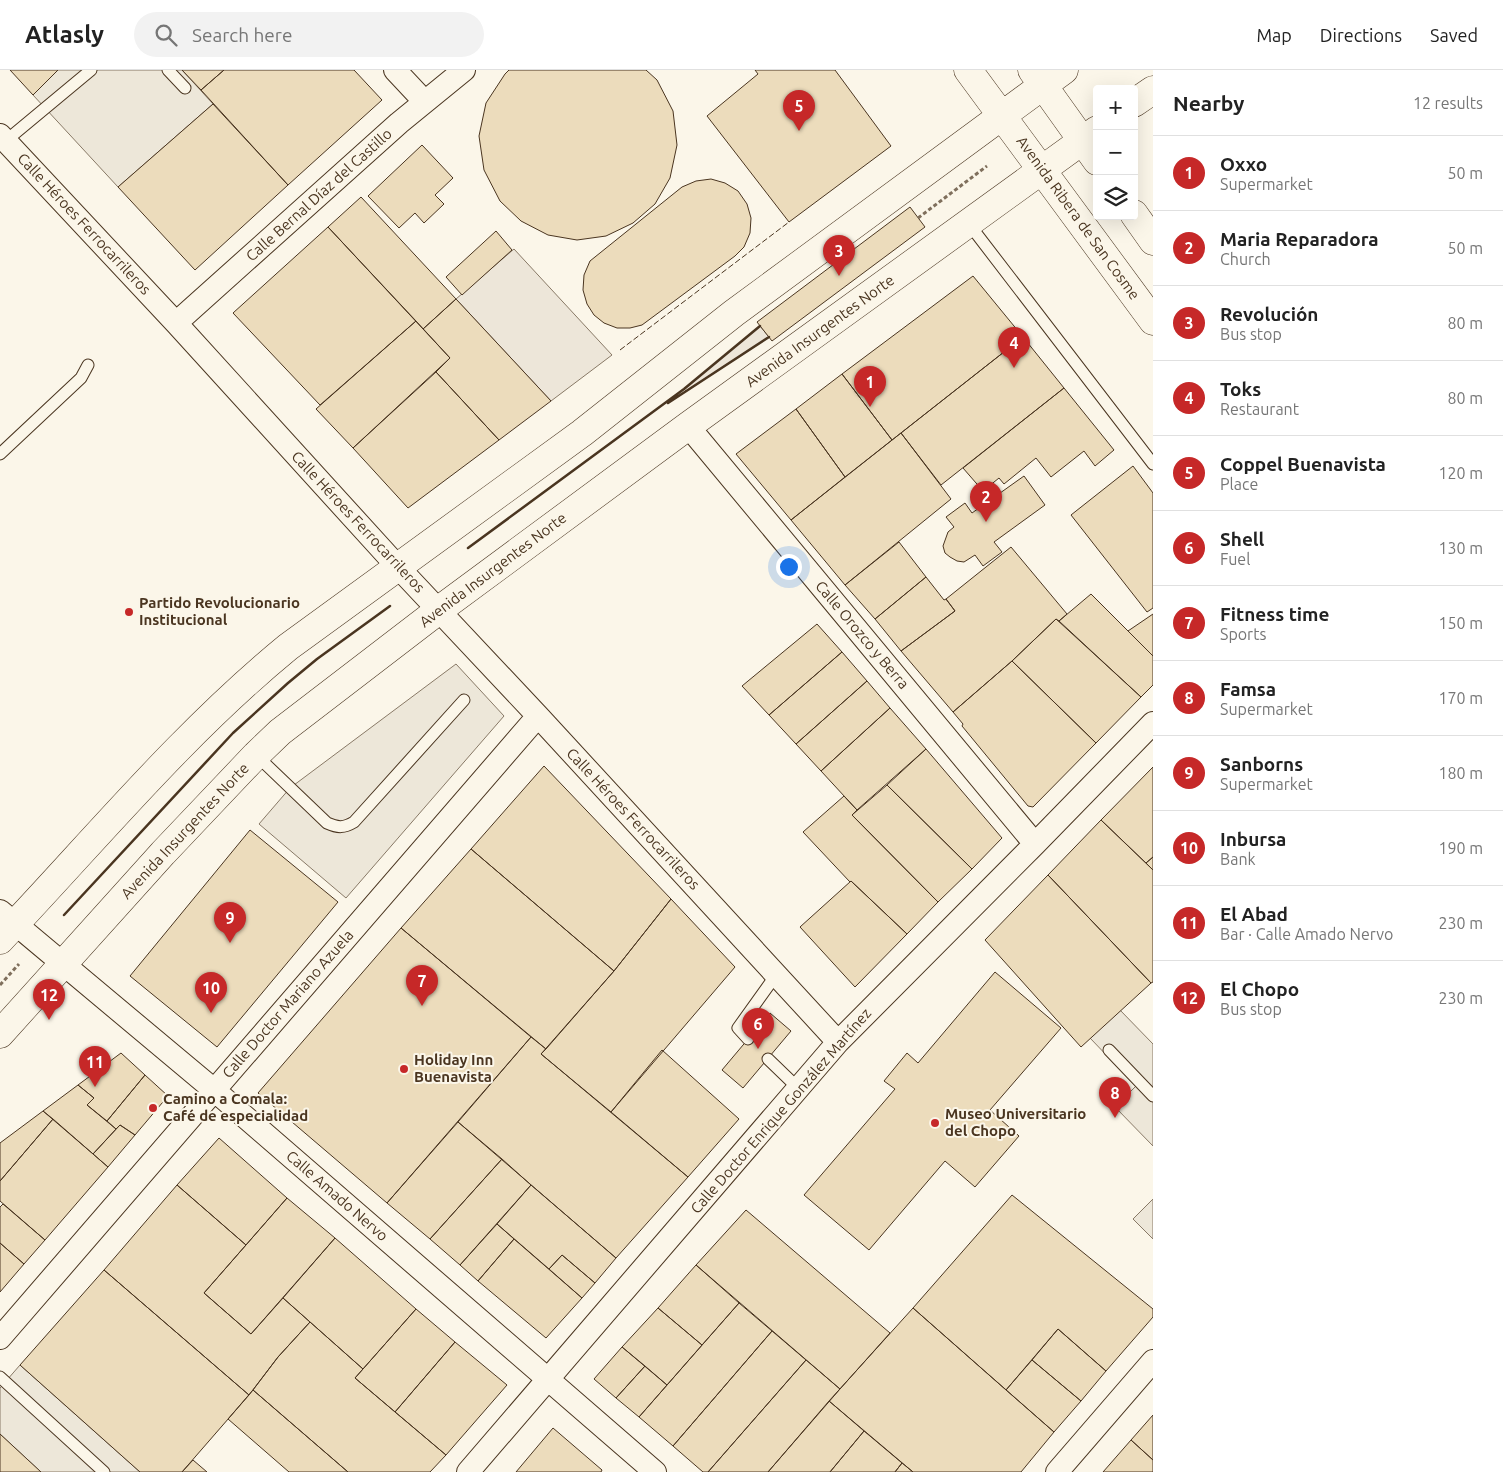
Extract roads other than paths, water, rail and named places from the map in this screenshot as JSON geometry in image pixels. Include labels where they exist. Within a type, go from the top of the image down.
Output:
[{"type":"main road","name":"Avenida Ribera de San Cosme","points":[[968,70],[1153,321]]},
{"type":"main road","points":[[5,925],[216,710],[288,646],[582,433],[734,313],[1002,116],[1047,75],[1092,144]]},
{"type":"main road","points":[[1138,100],[1153,90]]},
{"type":"main road","name":"Avenida Insurgentes Norte","points":[[0,1034],[163,853],[256,755],[308,710],[439,610],[688,426],[1043,170],[1092,144]]},
{"type":"main road","points":[[1138,220],[1153,241]]},
{"type":"street","points":[[395,70],[424,101]]},
{"type":"street","name":"Calle Bernal Díaz del Castillo","points":[[176,323],[424,101],[464,70]]},
{"type":"street","name":"Calle Héroes Ferrocarrileros","points":[[2,141],[176,323],[397,566],[838,1042]]},
{"type":"street","name":"Calle Orozco y Berra","points":[[688,426],[1035,844]]},
{"type":"street","name":"Calle Doctor Mariano Azuela","points":[[0,1338],[538,716]]},
{"type":"street","name":"Calle Doctor Enrique González Martínez","points":[[468,1472],[838,1042],[1153,723]]},
{"type":"street","name":"Calle Amado Nervo","points":[[5,925],[63,964],[214,1090],[654,1472]]},
{"type":"street","points":[[1057,1472],[1153,1361]]},
{"type":"lane","points":[[2,141],[91,70]]},
{"type":"lane","points":[[168,70],[184,88]]},
{"type":"lane","points":[[969,224],[1153,464]]},
{"type":"lane","points":[[0,454],[81,378],[88,365]]},
{"type":"lane","points":[[256,755],[327,823],[336,827],[346,827],[354,822],[464,700]]},
{"type":"lane","points":[[748,1039],[738,1028],[776,975]]},
{"type":"lane","points":[[1109,1050],[1153,1096]]},
{"type":"lane","points":[[768,1059],[798,1088]]},
{"type":"lane","points":[[0,1378],[104,1472]]},
{"type":"place","name":"Coppel Buenavista","points":[[799,131]]},
{"type":"place","name":"Revolución","points":[[839,276]]},
{"type":"place","name":"Toks","points":[[1014,368]]},
{"type":"place","name":"Oxxo","points":[[870,407]]},
{"type":"place","name":"Maria Reparadora","points":[[986,522]]},
{"type":"place","name":"Partido Revolucionario Institucional","points":[[129,612]]},
{"type":"place","name":"Sanborns","points":[[230,943]]},
{"type":"place","name":"Fitness time","points":[[422,1006]]},
{"type":"place","name":"Inbursa","points":[[211,1013]]},
{"type":"place","name":"El Chopo","points":[[49,1020]]},
{"type":"place","name":"Shell","points":[[758,1049]]},
{"type":"place","name":"Holiday Inn Buenavista","points":[[404,1069]]},
{"type":"place","name":"El Abad","points":[[95,1087]]},
{"type":"place","name":"Camino a Comala: Café de especialidad","points":[[153,1108]]},
{"type":"place","name":"Famsa","points":[[1115,1118]]},
{"type":"place","name":"Museo Universitario del Chopo","points":[[935,1123]]}]
